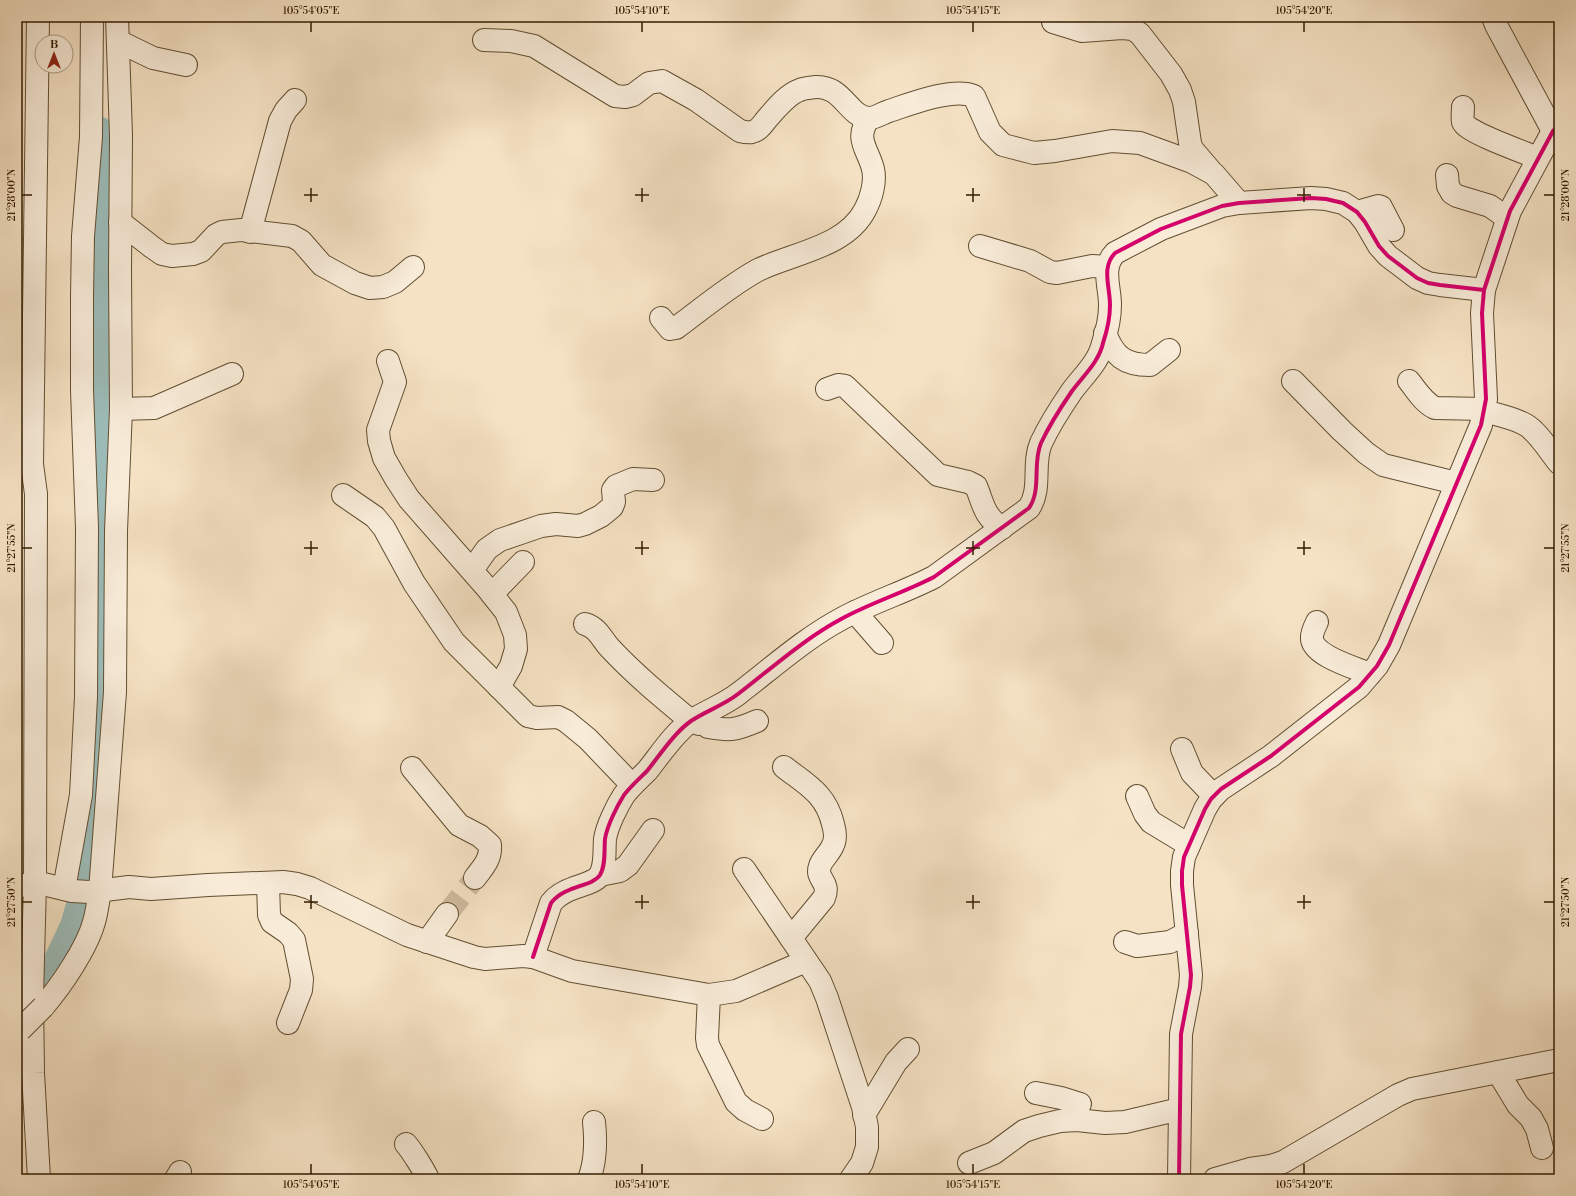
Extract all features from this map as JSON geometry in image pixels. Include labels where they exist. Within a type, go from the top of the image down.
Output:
[{"type":"street","points":[[38,17],[25,465],[36,494],[26,884],[32,964],[37,1002],[32,1073],[39,1179]]},
{"type":"street","points":[[18,1032],[37,1002],[57,990],[87,940],[94,922],[81,891],[81,796],[86,697],[102,530],[121,409],[120,222],[105,136],[92,17]]},
{"type":"street","points":[[81,891],[115,692],[102,530],[82,390],[82,298],[83,236],[105,136],[118,41],[117,17]]},
{"type":"street","points":[[1179,1179],[1181,1034],[1191,981],[1182,885],[1184,857],[1205,810],[1214,796],[1221,789],[1271,756],[1359,686],[1377,666],[1389,644],[1481,425],[1486,399],[1482,313],[1484,290],[1508,218],[1538,158],[1556,128],[1496,25],[1493,17]]},
{"type":"street","points":[[1053,22],[1082,31],[1122,28],[1133,29],[1140,34],[1180,90],[1192,149],[1239,203]]},
{"type":"street","points":[[484,40],[517,42],[534,46],[620,98],[633,95],[649,83],[662,81],[696,100],[740,131],[753,132],[758,129],[783,101],[799,90],[816,87],[828,89],[839,95],[855,111],[865,118],[933,98],[958,93],[970,94],[974,96],[990,132],[1003,145],[1034,153],[1055,151],[1112,141],[1140,143],[1192,162],[1214,174]]},
{"type":"street","points":[[118,41],[153,58],[186,65]]},
{"type":"street","points":[[250,232],[280,121],[286,110],[295,100]]},
{"type":"street","points":[[1463,107],[1463,123],[1466,127],[1492,140],[1538,158]]},
{"type":"street","points":[[661,318],[670,329],[676,328],[735,284],[759,270],[830,242],[844,235],[855,225],[865,210],[873,188],[873,170],[863,143],[862,134],[864,125],[869,118]]},
{"type":"street","points":[[1447,175],[1448,186],[1452,193],[1457,196],[1490,206],[1508,218]]},
{"type":"street","points":[[600,875],[603,868],[607,830],[623,797],[632,784],[645,772],[682,729],[699,724],[824,629],[855,612],[934,577],[1029,508],[1034,500],[1040,445],[1071,392],[1100,354],[1106,333],[1110,304],[1107,267],[1110,258],[1115,252],[1161,229],[1222,206],[1239,203],[1311,198],[1326,199],[1343,203],[1357,212],[1365,222],[1379,246],[1388,256],[1417,278],[1440,285],[1484,290]]},
{"type":"street","points":[[1357,212],[1378,206],[1381,207],[1393,230]]},
{"type":"street","points":[[120,222],[162,254],[172,256],[193,254],[201,251],[216,235],[222,232],[241,230],[297,238],[322,265],[355,283],[370,288],[383,287],[395,282],[413,267]]},
{"type":"street","points":[[980,246],[1030,261],[1050,272],[1057,273],[1092,266],[1107,267]]},
{"type":"street","points":[[1106,333],[1113,351],[1120,357],[1133,363],[1150,364],[1169,350]]},
{"type":"street","points":[[388,361],[395,382],[378,430],[378,441],[384,458],[409,499],[472,570],[506,612],[515,635],[516,649],[510,666],[499,687]]},
{"type":"street","points":[[121,409],[154,408],[232,374]]},
{"type":"street","points":[[1292,380],[1351,440],[1366,453],[1383,464],[1456,483]]},
{"type":"street","points":[[1409,381],[1422,399],[1435,408],[1484,410],[1517,420],[1527,425],[1535,432],[1559,463]]},
{"type":"street","points":[[827,389],[838,385],[845,386],[938,475],[968,482],[976,486],[984,510],[993,522],[1002,528]]},
{"type":"street","points":[[472,570],[487,549],[500,540],[541,526],[556,524],[578,526],[585,524],[601,516],[612,507],[614,502],[613,490],[616,486],[633,478],[653,480]]},
{"type":"street","points":[[343,495],[375,518],[384,528],[414,583],[454,642],[528,716],[537,718],[558,717],[566,721],[588,740],[632,784]]},
{"type":"street","points":[[492,594],[523,562]]},
{"type":"street","points":[[855,612],[882,643]]},
{"type":"street","points":[[1317,622],[1312,636],[1315,648],[1328,656],[1370,674]]},
{"type":"street","points":[[585,624],[596,629],[608,645],[635,674],[699,724],[725,730],[735,730],[757,721]]},
{"type":"street","points":[[1182,749],[1192,773],[1214,796]]},
{"type":"street","points":[[784,767],[823,799],[830,811],[835,839],[833,846],[820,866],[821,878],[826,886],[827,892],[824,898],[791,938]]},
{"type":"street","points":[[412,768],[459,825],[480,836],[490,845],[491,854],[489,860],[475,878]]},
{"type":"street","points":[[1137,796],[1145,814],[1152,822],[1189,845]]},
{"type":"street","points":[[533,957],[552,903],[556,897],[563,892],[593,880],[600,875],[620,871],[628,865],[653,830]]},
{"type":"street","points":[[744,869],[820,981],[827,998],[867,1127],[866,1147],[862,1163],[851,1179]]},
{"type":"street","points":[[26,884],[81,891],[129,887],[151,889],[283,882],[297,884],[310,888],[407,935],[474,957],[484,959],[523,956],[533,957],[572,971],[709,995],[736,991],[806,961]]},
{"type":"street","points":[[268,883],[269,915],[272,922],[288,933],[294,940],[302,979],[301,990],[288,1023]]},
{"type":"street","points":[[427,942],[447,914]]},
{"type":"street","points":[[1125,942],[1137,946],[1170,942],[1186,933]]},
{"type":"street","points":[[709,995],[708,1045],[736,1102],[745,1110],[762,1119]]},
{"type":"street","points":[[864,1115],[896,1062],[908,1049]]},
{"type":"street","points":[[1215,1179],[1250,1169],[1271,1166],[1284,1162],[1398,1095],[1412,1089],[1559,1060]]},
{"type":"street","points":[[1498,1072],[1518,1105],[1534,1123],[1542,1148]]},
{"type":"street","points":[[1036,1093],[1061,1098],[1084,1107],[1110,1123]]},
{"type":"street","points":[[969,1163],[994,1153],[1024,1131],[1060,1120],[1110,1123],[1125,1122],[1180,1109]]},
{"type":"street","points":[[589,1179],[594,1160],[596,1143],[594,1122]]},
{"type":"street","points":[[406,1144],[428,1179]]},
{"type":"waterway","points":[[17,1001],[56,964],[74,926],[84,891],[104,698],[103,485],[98,317],[100,131]]},
{"type":"tunnel","points":[[447,914],[475,878]]},
{"type":"cycle path","points":[[1179,1179],[1181,1034],[1191,975],[1182,885],[1184,857],[1205,809],[1211,799],[1221,789],[1271,756],[1359,687],[1377,666],[1389,645],[1481,425],[1486,399],[1482,313],[1484,290],[1510,211],[1553,131],[1559,125]]},
{"type":"cycle path","points":[[533,957],[551,903],[563,893],[591,882],[600,875],[604,862],[606,834],[621,800],[629,789],[647,771],[673,738],[685,726],[697,717],[733,698],[802,644],[829,626],[854,612],[934,577],[1029,508],[1035,493],[1037,459],[1041,443],[1051,423],[1072,391],[1094,363],[1101,350],[1107,329],[1110,310],[1107,271],[1108,265],[1115,253],[1161,229],[1222,206],[1239,203],[1311,198],[1326,199],[1343,203],[1357,212],[1365,222],[1379,246],[1388,256],[1417,278],[1428,283],[1484,290]]}]
